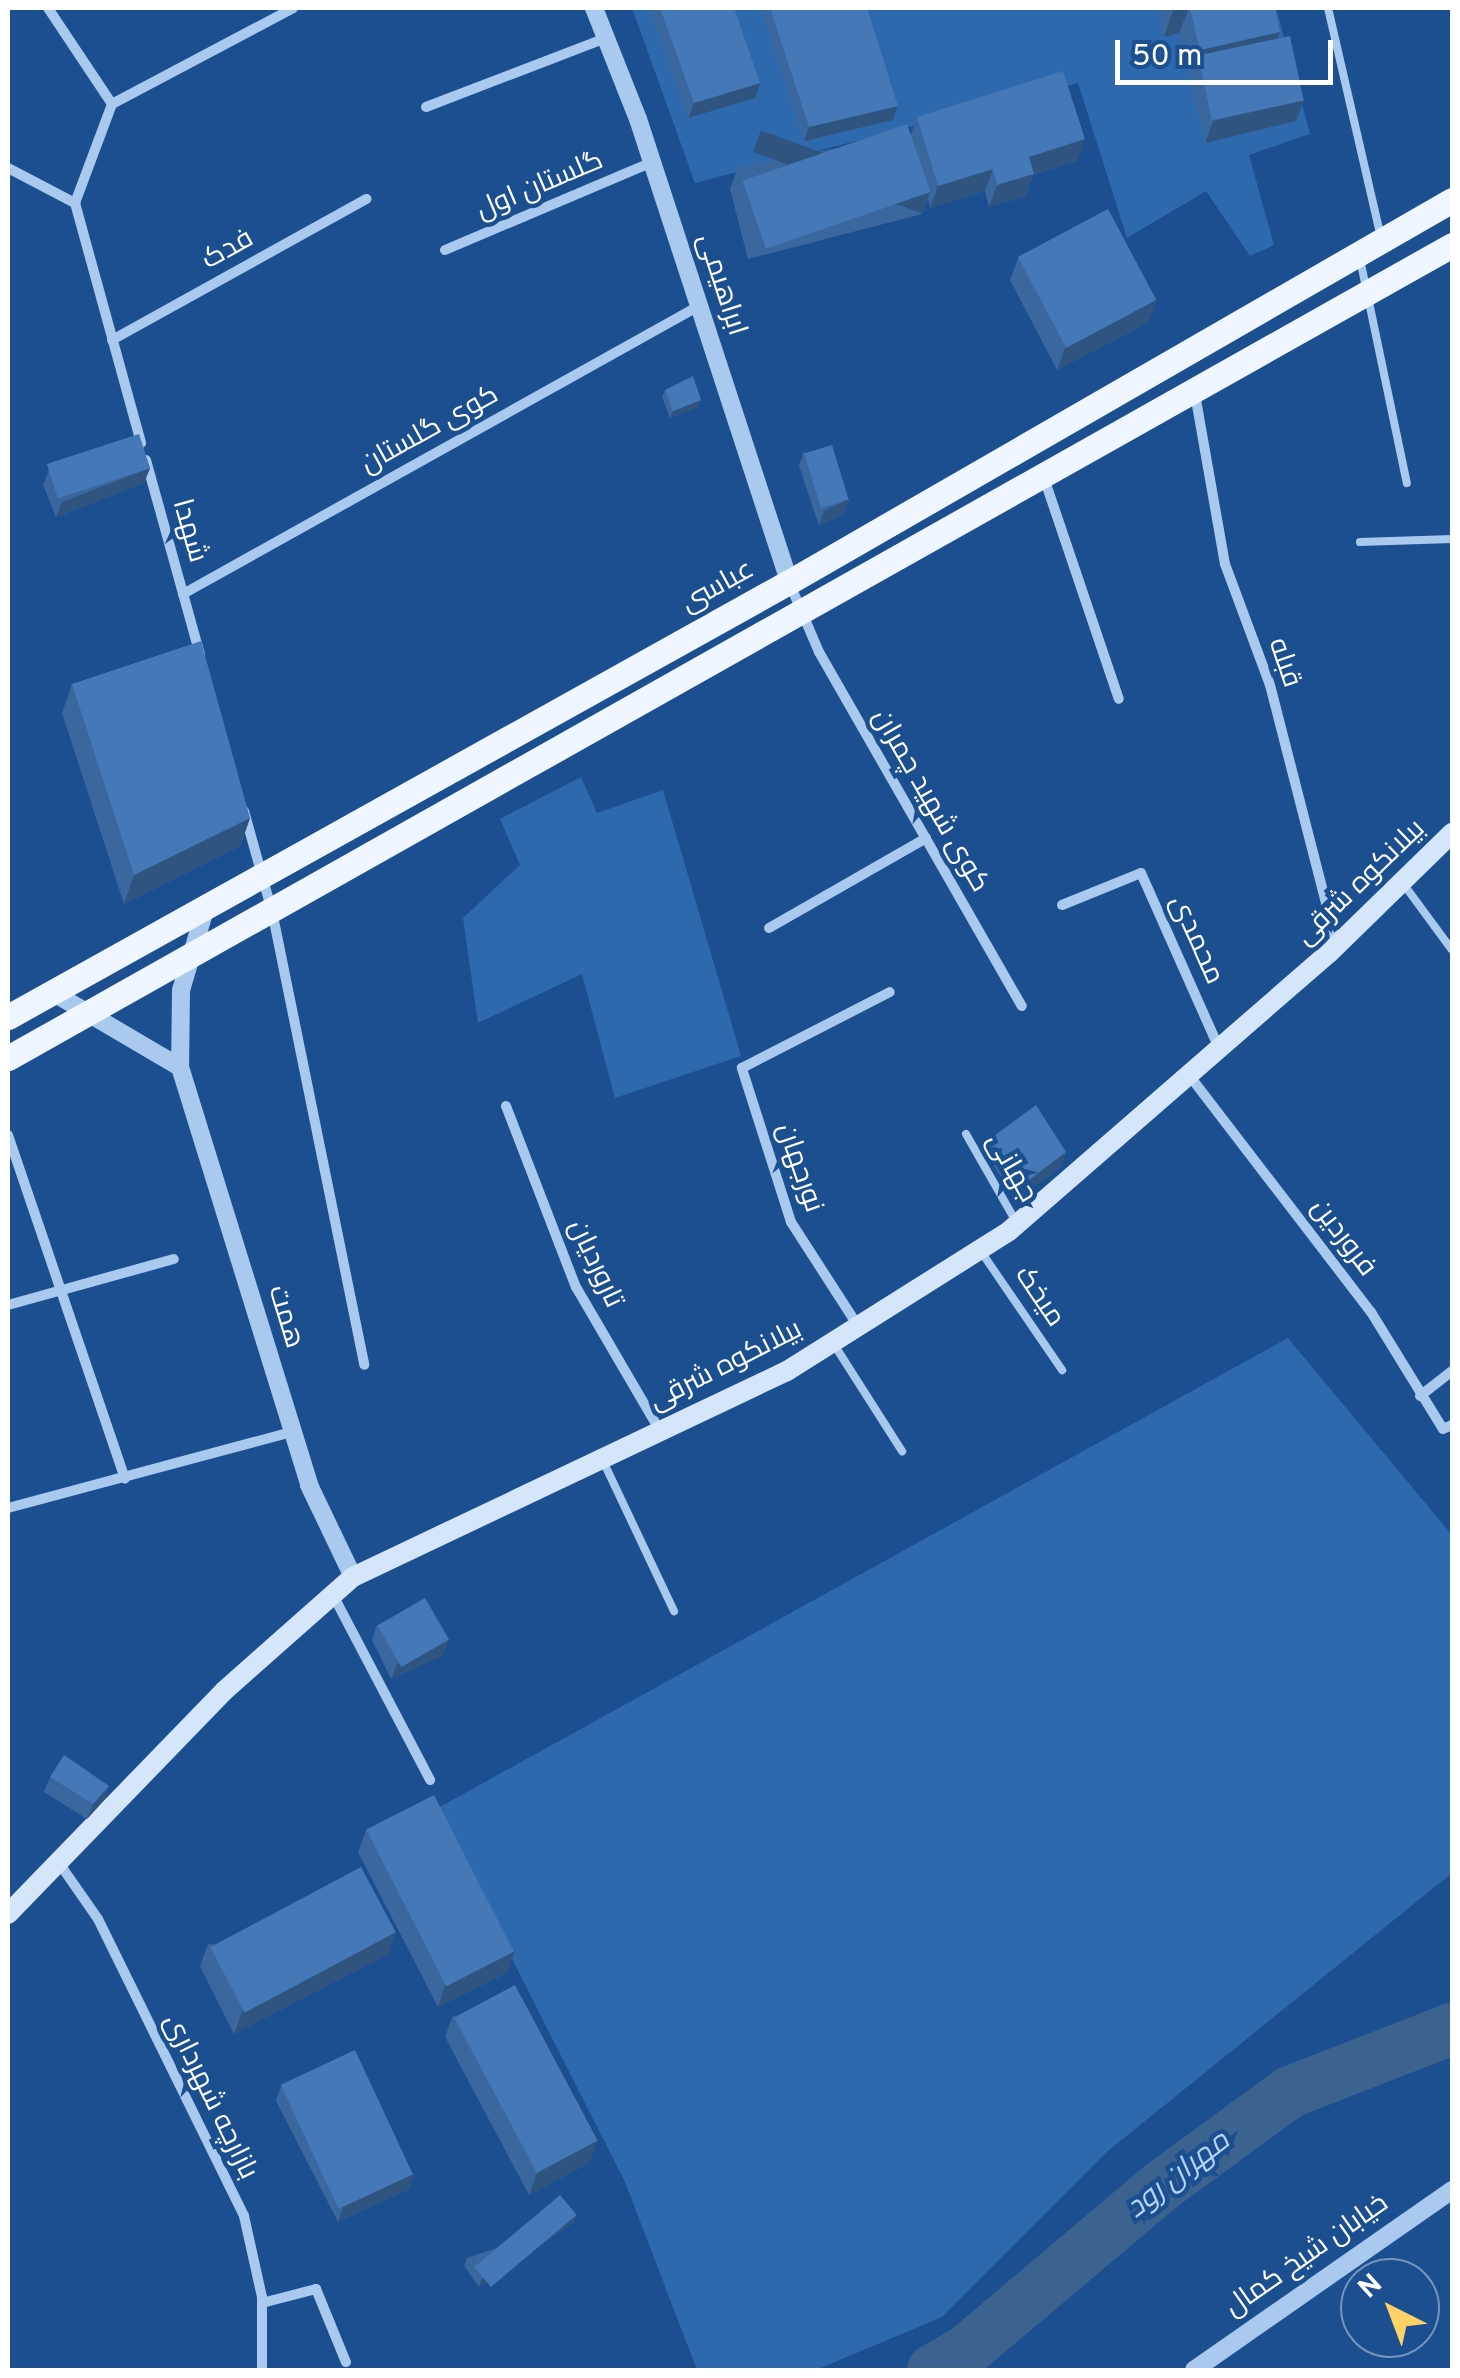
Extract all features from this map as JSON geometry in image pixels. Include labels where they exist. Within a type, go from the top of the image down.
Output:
[{"type":"main road","name":"عباسى","points":[[8,1017],[260,872],[789,582],[1452,200]]},
{"type":"main road","points":[[8,1058],[803,616],[1452,244]]},
{"type":"main road","points":[[1185,355],[1194,393]]},
{"type":"main road","name":"بیلانکوه شرقی","points":[[13,1900],[58,1862],[224,1691],[353,1577],[660,1431],[832,1342],[979,1250],[1017,1224],[1337,946],[1452,833]]},
{"type":"street","points":[[48,8],[112,104]]},
{"type":"street","points":[[8,168],[75,204],[112,104],[293,8]]},
{"type":"street","name":"ابراهیمی","points":[[594,8],[652,162],[789,582]]},
{"type":"street","points":[[426,107],[606,38]]},
{"type":"street","name":"گلستان اول","points":[[445,250],[652,162]]},
{"type":"street","name":"فدک","points":[[112,340],[366,199]]},
{"type":"street","name":"شهدا","points":[[75,204],[204,668]]},
{"type":"street","name":"کوی گلستان","points":[[184,594],[699,306]]},
{"type":"street","name":"قبله","points":[[1194,393],[1225,564],[1270,685],[1337,946]]},
{"type":"street","points":[[1044,478],[1119,699]]},
{"type":"street","name":"کوی شهید چمران","points":[[789,582],[803,616],[1022,1006]]},
{"type":"street","points":[[240,798],[272,911],[364,1365]]},
{"type":"street","points":[[769,928],[926,838]]},
{"type":"street","name":"محمدی","points":[[1062,905],[1141,873],[1219,1049]]},
{"type":"street","name":"همت","points":[[207,903],[180,990],[180,1066],[309,1485],[353,1577]]},
{"type":"street","points":[[52,992],[180,1066]]},
{"type":"street","name":"نورجهان","points":[[858,1326],[791,1222],[742,1068],[890,992]]},
{"type":"street","name":"فروردین","points":[[1189,1075],[1371,1312],[1443,1429],[1452,1425]]},
{"type":"street","name":"تاروردیان","points":[[506,1106],[576,1287],[660,1431]]},
{"type":"street","points":[[8,1135],[125,1479]]},
{"type":"street","points":[[8,1305],[174,1259]]},
{"type":"street","points":[[1420,1396],[1452,1371]]},
{"type":"street","points":[[8,1508],[292,1432]]},
{"type":"street","points":[[333,1595],[430,1780]]},
{"type":"street","name":"بازارچه شهرداری","points":[[58,1862],[98,1919],[244,2216],[262,2303],[262,2370]]},
{"type":"street","name":"خیابان شیخ کمال","points":[[1194,2370],[1452,2190]]},
{"type":"street","points":[[262,2303],[316,2289],[346,2362]]},
{"type":"lane","points":[[1328,8],[1382,241]]},
{"type":"lane","points":[[1359,254],[1408,483]]},
{"type":"lane","points":[[1360,542],[1452,538]]},
{"type":"lane","points":[[1402,882],[1452,950]]},
{"type":"lane","name":"جهانی","points":[[966,1134],[1017,1224]]},
{"type":"lane","name":"میخک","points":[[979,1250],[1062,1370]]},
{"type":"lane","points":[[832,1342],[902,1451]]},
{"type":"lane","points":[[602,1459],[674,1611]]},
{"type":"shaded area","points":[[632,8],[1276,8],[1310,134],[1249,155],[1274,245],[1250,256],[1206,191],[1127,238],[1078,83],[695,183]]},
{"type":"shaded area","points":[[581,777],[597,813],[663,790],[741,1056],[615,1098],[582,974],[478,1023],[463,918],[520,865],[500,819]]},
{"type":"shaded area","points":[[1288,1338],[1452,1535],[1452,1873],[1108,2151],[942,2317],[816,2370],[697,2370],[625,2182],[436,1809]]},
{"type":"building","points":[[660,8],[734,8],[760,83],[694,103]]},
{"type":"building","points":[[770,8],[867,8],[898,106],[809,127]]},
{"type":"building","points":[[1190,8],[1275,8],[1280,32],[1200,50]]},
{"type":"building","points":[[1290,36],[1304,101],[1212,120],[1198,56]]},
{"type":"building","points":[[1063,71],[1085,139],[1029,157],[1034,174],[997,185],[993,169],[938,186],[917,117]]},
{"type":"building","points":[[907,124],[930,192],[766,249],[742,181]]},
{"type":"building","points":[[1108,209],[1156,300],[1066,348],[1018,257]]},
{"type":"building","points":[[693,376],[701,400],[673,411],[665,390]]},
{"type":"building","points":[[139,434],[150,468],[58,498],[47,464]]},
{"type":"building","points":[[832,445],[849,500],[821,508],[804,453]]},
{"type":"building","points":[[201,641],[250,818],[134,875],[72,684]]},
{"type":"building","points":[[1036,1105],[1066,1152],[1021,1186],[991,1138]]},
{"type":"building","points":[[425,1598],[449,1640],[401,1667],[377,1626]]},
{"type":"building","points":[[64,1755],[109,1786],[93,1804],[50,1777]]},
{"type":"building","points":[[434,1795],[514,1952],[446,1986],[366,1830]]},
{"type":"building","points":[[361,1867],[396,1932],[245,2013],[210,1947]]},
{"type":"building","points":[[515,1985],[598,2140],[537,2173],[454,2017]]},
{"type":"building","points":[[355,2050],[413,2174],[339,2209],[281,2085]]},
{"type":"building","points":[[560,2195],[577,2215],[491,2287],[474,2267]]},
{"type":"waterway","name":"مهران رود","points":[[933,2370],[966,2351],[1160,2187],[1290,2092],[1452,2029]]}]
